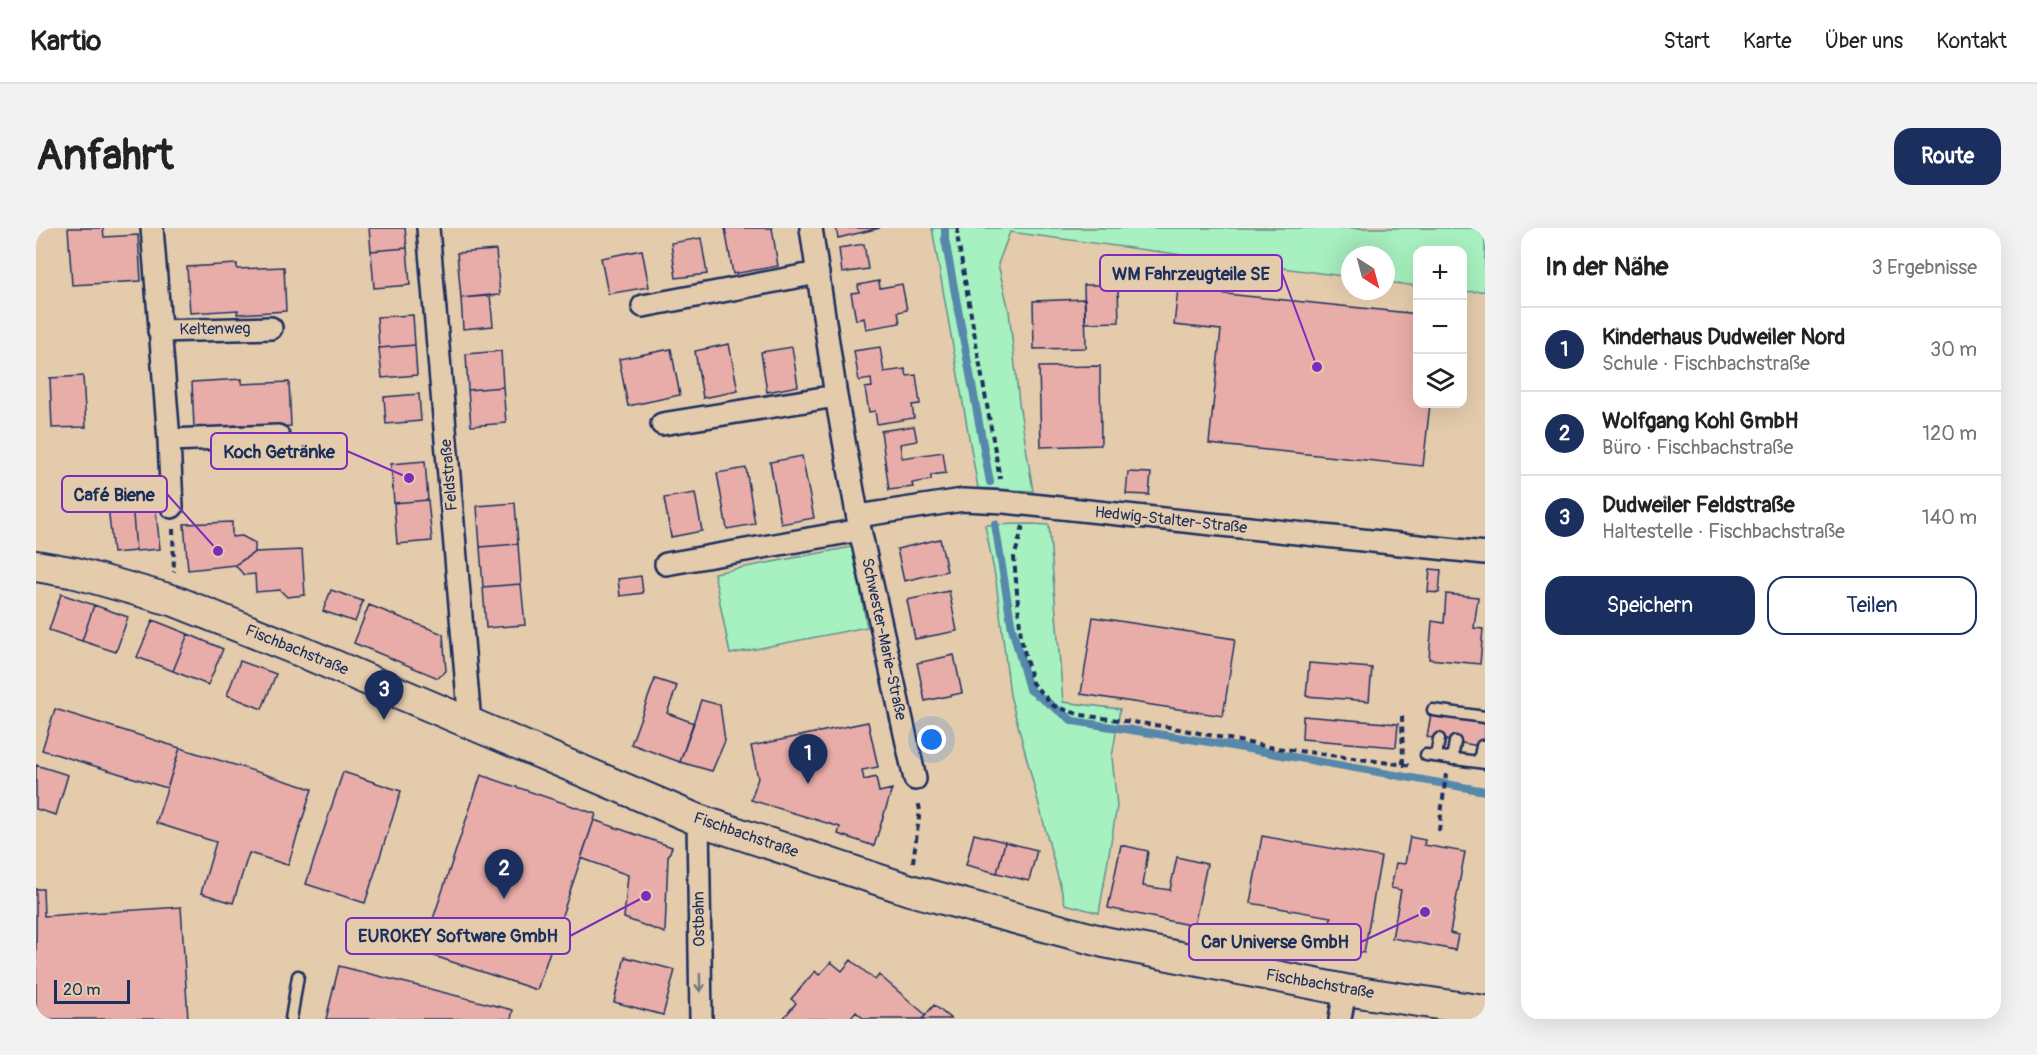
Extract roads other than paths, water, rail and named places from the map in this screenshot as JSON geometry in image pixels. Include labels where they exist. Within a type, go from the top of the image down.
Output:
[{"type":"street","name":"Keltenweg","points":[[152,228],[172,507]]},
{"type":"street","name":"Feldstraße","points":[[428,228],[470,723]]},
{"type":"street","name":"Schwester-Marie-Straße","points":[[811,228],[836,396],[859,523],[915,779]]},
{"type":"street","points":[[643,306],[818,273]]},
{"type":"street","name":"Keltenweg","points":[[159,331],[272,328]]},
{"type":"street","points":[[662,424],[836,396]]},
{"type":"street","points":[[169,440],[278,435]]},
{"type":"street","name":"Hedwig-Stalter-Straße","points":[[859,523],[963,501],[1004,502],[1485,552]]},
{"type":"street","points":[[666,564],[859,523]]},
{"type":"street","name":"Fischbachstraße","points":[[36,566],[76,573],[175,601],[300,651],[698,820],[910,890],[1104,942],[1345,990],[1485,1011]]},
{"type":"street","name":"Ostbahn","points":[[698,820],[701,1019]]},
{"type":"street","points":[[1340,1019],[1345,990]]},
{"type":"lane","points":[[1439,712],[1458,716],[1485,717]]},
{"type":"lane","points":[[1439,739],[1431,755],[1482,763],[1482,746]]},
{"type":"lane","points":[[1452,759],[1455,742]]},
{"type":"lane","points":[[291,1019],[298,976]]},
{"type":"waterway","points":[[945,228],[945,239],[990,482]]},
{"type":"waterway","points":[[995,524],[1012,628],[1029,689],[1073,721],[1209,742],[1485,791]]},
{"type":"place","name":"WM Fahrzeugteile SE","points":[[1317,367]]},
{"type":"place","name":"Koch Getränke","points":[[409,478]]},
{"type":"place","name":"Café Biene","points":[[218,551]]},
{"type":"place","name":"Dudweiler Feldstraße","points":[[384,720]]},
{"type":"place","name":"Kinderhaus Dudweiler Nord","points":[[808,784]]},
{"type":"place","name":"EUROKEY Software GmbH","points":[[646,896]]},
{"type":"place","name":"Wolfgang Kohl GmbH","points":[[504,899]]},
{"type":"place","name":"Car Universe GmbH","points":[[1425,912]]}]
